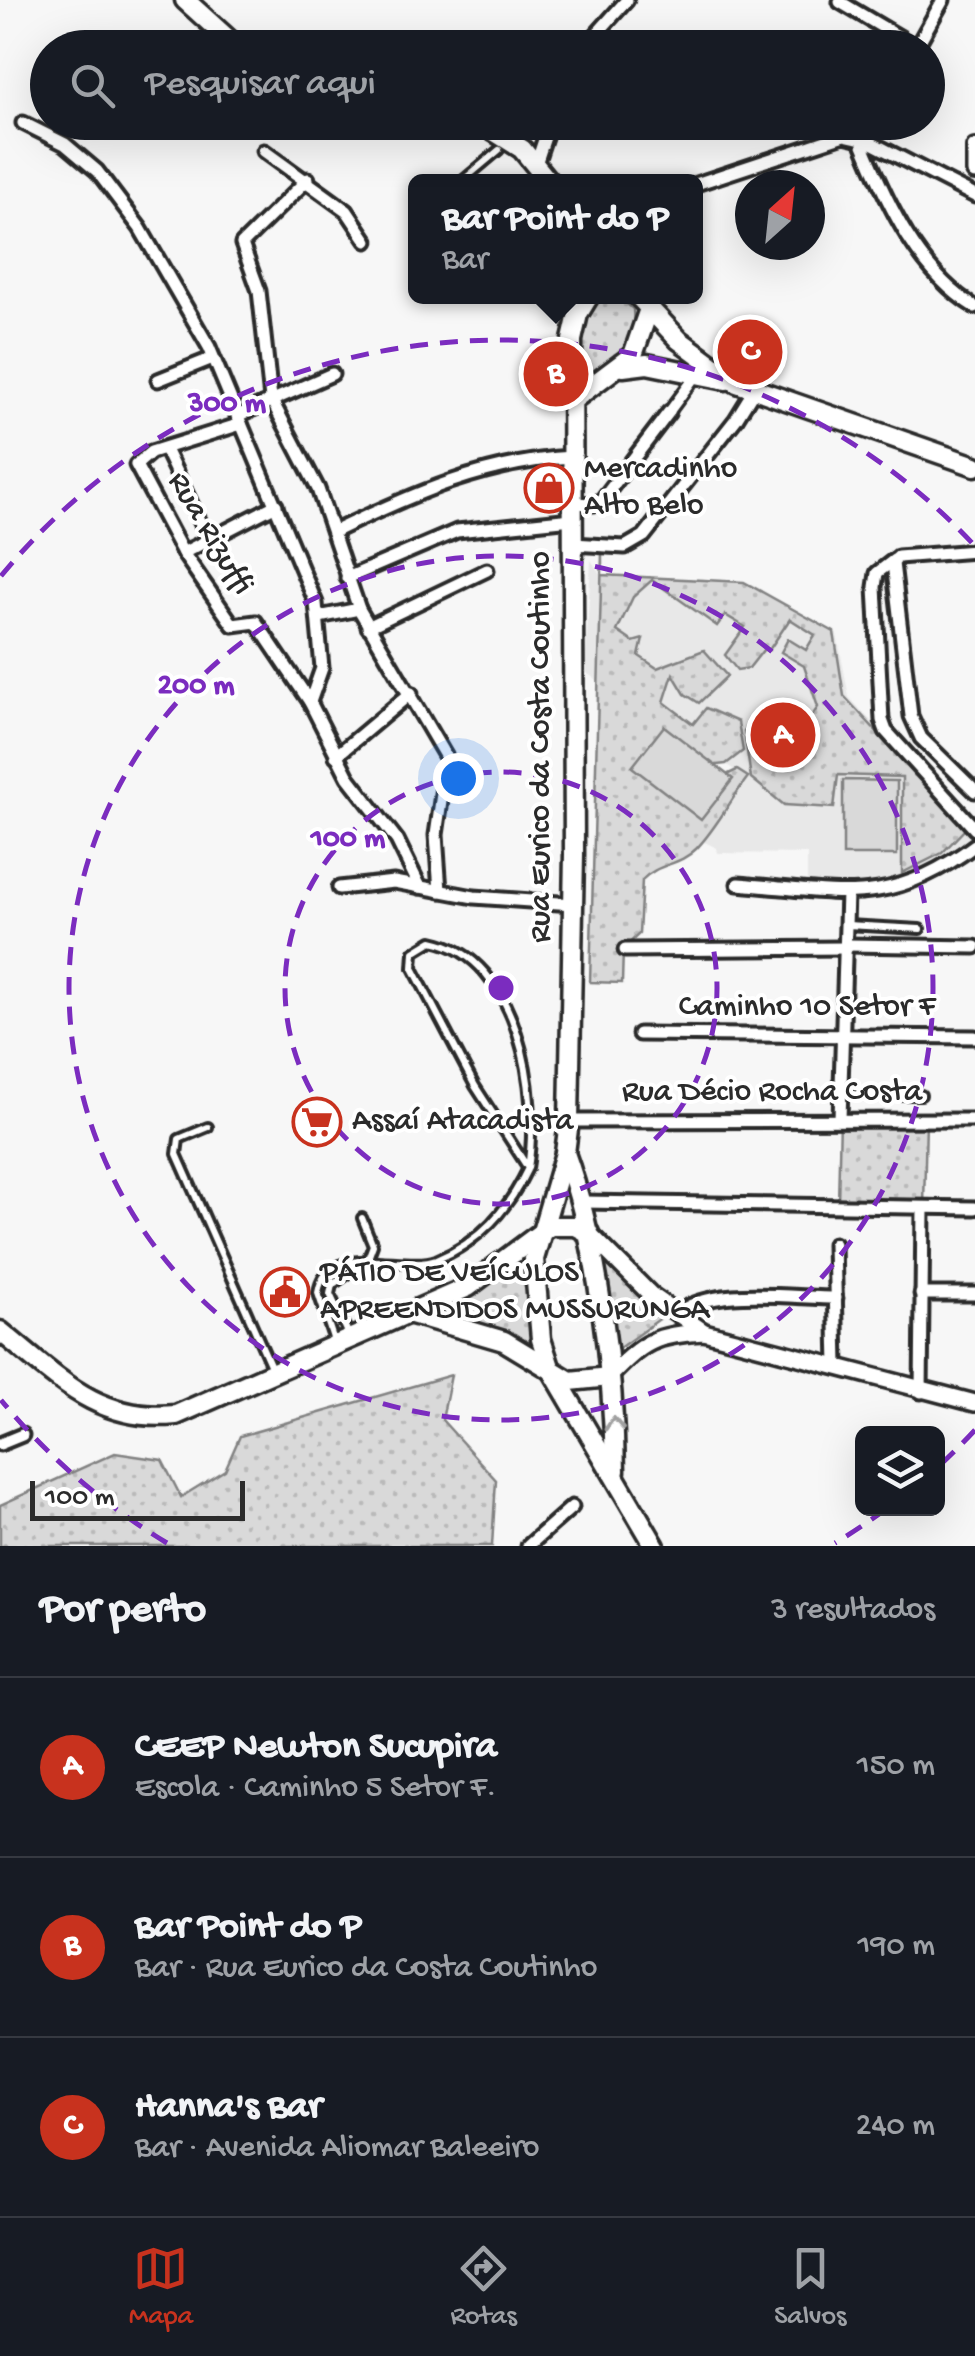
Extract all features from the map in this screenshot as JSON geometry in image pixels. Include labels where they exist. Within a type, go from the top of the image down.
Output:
[{"type":"main road","points":[[185,0],[218,30]]},
{"type":"main road","points":[[500,140],[541,174]]},
{"type":"main road","points":[[574,400],[623,366],[638,347],[644,304]]},
{"type":"main road","points":[[645,304],[679,340],[746,386]]},
{"type":"main road","name":"Rua Eurico da Costa Coutinho","points":[[537,1235],[565,1153],[569,1121],[573,904],[572,340],[576,305]]},
{"type":"main road","points":[[623,366],[647,364],[746,386],[975,466]]},
{"type":"main road","name":"Rua Eurico da Costa Coutinho","points":[[565,1153],[583,1202],[589,1233],[609,1376],[616,1472]]},
{"type":"main road","points":[[0,1331],[96,1406],[131,1416],[176,1415],[344,1344],[491,1275],[537,1235],[563,1224],[589,1233]]},
{"type":"main road","points":[[537,1235],[534,1259],[539,1324],[556,1375],[656,1546]]},
{"type":"main road","points":[[411,1314],[476,1329],[528,1355],[556,1375],[584,1383],[609,1376]]},
{"type":"street","points":[[600,30],[627,0]]},
{"type":"street","points":[[926,30],[943,0]]},
{"type":"street","points":[[840,2],[886,30]]},
{"type":"street","points":[[23,124],[30,127]]},
{"type":"street","points":[[57,140],[97,172],[145,237],[195,319],[276,504],[320,617],[322,668],[310,702],[336,756],[398,840],[420,887]]},
{"type":"street","points":[[543,174],[548,140]]},
{"type":"street","points":[[703,182],[826,140]]},
{"type":"street","points":[[975,196],[866,140],[862,145],[917,250],[942,285],[975,308]]},
{"type":"street","points":[[975,148],[975,172]]},
{"type":"street","points":[[264,151],[308,178],[352,216],[367,240]]},
{"type":"street","points":[[308,178],[242,244],[259,291],[271,399],[318,489],[359,609],[447,759],[436,835],[440,891]]},
{"type":"street","points":[[158,380],[213,358]]},
{"type":"street","name":"Rua Rizuffi","points":[[310,702],[256,622],[234,625],[184,552],[136,465],[141,458],[239,420],[271,399],[332,374]]},
{"type":"street","points":[[346,578],[457,530],[572,511],[602,500],[697,374]]},
{"type":"street","points":[[572,544],[624,548],[644,536],[736,420],[746,386]]},
{"type":"street","points":[[165,449],[208,537]]},
{"type":"street","points":[[333,532],[465,476],[514,462],[573,457]]},
{"type":"street","points":[[184,552],[276,504]]},
{"type":"street","points":[[975,551],[894,560],[880,569],[875,587],[882,720],[886,731],[975,828]]},
{"type":"street","points":[[894,560],[911,716],[922,738],[975,791]]},
{"type":"street","points":[[368,627],[488,570]]},
{"type":"street","points":[[320,617],[359,609]]},
{"type":"street","points":[[336,756],[411,693]]},
{"type":"street","points":[[738,884],[847,893],[909,886],[947,867],[975,845]]},
{"type":"street","points":[[338,888],[381,882],[573,904]]},
{"type":"street","points":[[840,1119],[847,893]]},
{"type":"street","points":[[625,950],[975,947]]},
{"type":"street","name":"Caminho 10 Setor F","points":[[639,1034],[975,1036]]},
{"type":"street","name":"Rua Décio Rocha Costa","points":[[569,1121],[975,1120]]},
{"type":"street","points":[[583,1202],[975,1208]]},
{"type":"street","points":[[922,1392],[923,1208]]},
{"type":"street","points":[[589,1233],[650,1294],[704,1332]]},
{"type":"street","points":[[834,1244],[837,1365]]},
{"type":"street","points":[[921,1294],[975,1294]]},
{"type":"street","points":[[677,1314],[690,1303],[710,1297],[836,1298]]},
{"type":"street","points":[[609,1376],[646,1341],[665,1334],[704,1332],[975,1403]]},
{"type":"street","points":[[0,1444],[22,1435]]},
{"type":"street","points":[[528,1546],[572,1507]]},
{"type":"lane","points":[[471,174],[505,145]]},
{"type":"lane","points":[[847,925],[920,928]]},
{"type":"lane","points":[[344,1344],[320,1304],[319,1284],[340,1266],[366,1261],[428,1262],[462,1247],[510,1206],[528,1168],[534,1134],[523,1043],[480,964],[457,946],[432,941],[414,952],[413,968],[475,1086],[528,1168]]},
{"type":"lane","points":[[841,1094],[921,1095]]},
{"type":"lane","points":[[208,1127],[177,1141],[177,1154],[274,1375]]},
{"type":"lane","points":[[344,1344],[330,1294],[332,1285],[366,1261],[373,1245],[362,1218]]},
{"type":"shaded area","points":[[627,304],[633,309],[633,322],[621,352],[583,380],[586,324],[595,305]]},
{"type":"shaded area","points":[[602,552],[602,575],[744,582],[834,632],[844,696],[966,828],[942,853],[902,873],[902,777],[838,775],[834,808],[784,805],[751,778],[744,731],[760,708],[783,721],[778,729],[796,740],[818,707],[804,666],[781,652],[788,639],[806,650],[815,635],[790,619],[769,650],[764,649],[749,668],[737,670],[725,655],[745,627],[725,615],[717,626],[652,580],[633,597],[617,631],[633,642],[643,639],[639,656],[657,668],[704,650],[727,676],[699,703],[685,694],[673,674],[664,702],[693,724],[706,708],[738,722],[743,751],[726,764],[707,766],[716,780],[737,770],[748,777],[696,849],[642,880],[639,934],[623,949],[622,983],[590,982]]},
{"type":"shaded area","points":[[591,560],[601,575],[752,584],[837,634],[849,697],[975,835],[941,863],[905,880],[847,892],[807,889],[807,854],[718,853],[717,848],[694,837],[742,775],[585,672]]},
{"type":"shaded area","points":[[664,726],[733,779],[701,820],[632,767]]},
{"type":"shaded area","points":[[843,780],[897,781],[897,855],[843,855]]},
{"type":"shaded area","points":[[840,1118],[926,1120],[924,1206],[838,1204]]},
{"type":"shaded area","points":[[526,1258],[536,1348],[444,1313]]},
{"type":"shaded area","points":[[600,1259],[665,1315],[611,1354]]},
{"type":"shaded area","points":[[451,1375],[442,1420],[496,1480],[492,1546],[0,1546],[0,1505],[115,1453],[162,1460],[181,1497],[225,1470],[240,1436]]},
{"type":"place","name":"Hanna's Bar","points":[[750,352]]},
{"type":"place","name":"Bar Point do P","points":[[556,374]]},
{"type":"place","name":"Mercadinho Alto Belo","points":[[549,488]]},
{"type":"place","name":"CEEP Newton Sucupira","points":[[783,735]]},
{"type":"place","name":"Assaí Atacadista","points":[[317,1122]]},
{"type":"place","name":"PÁTIO DE VEÍCULOS APREENDIDOS MUSSURUNGA","points":[[285,1292]]}]
